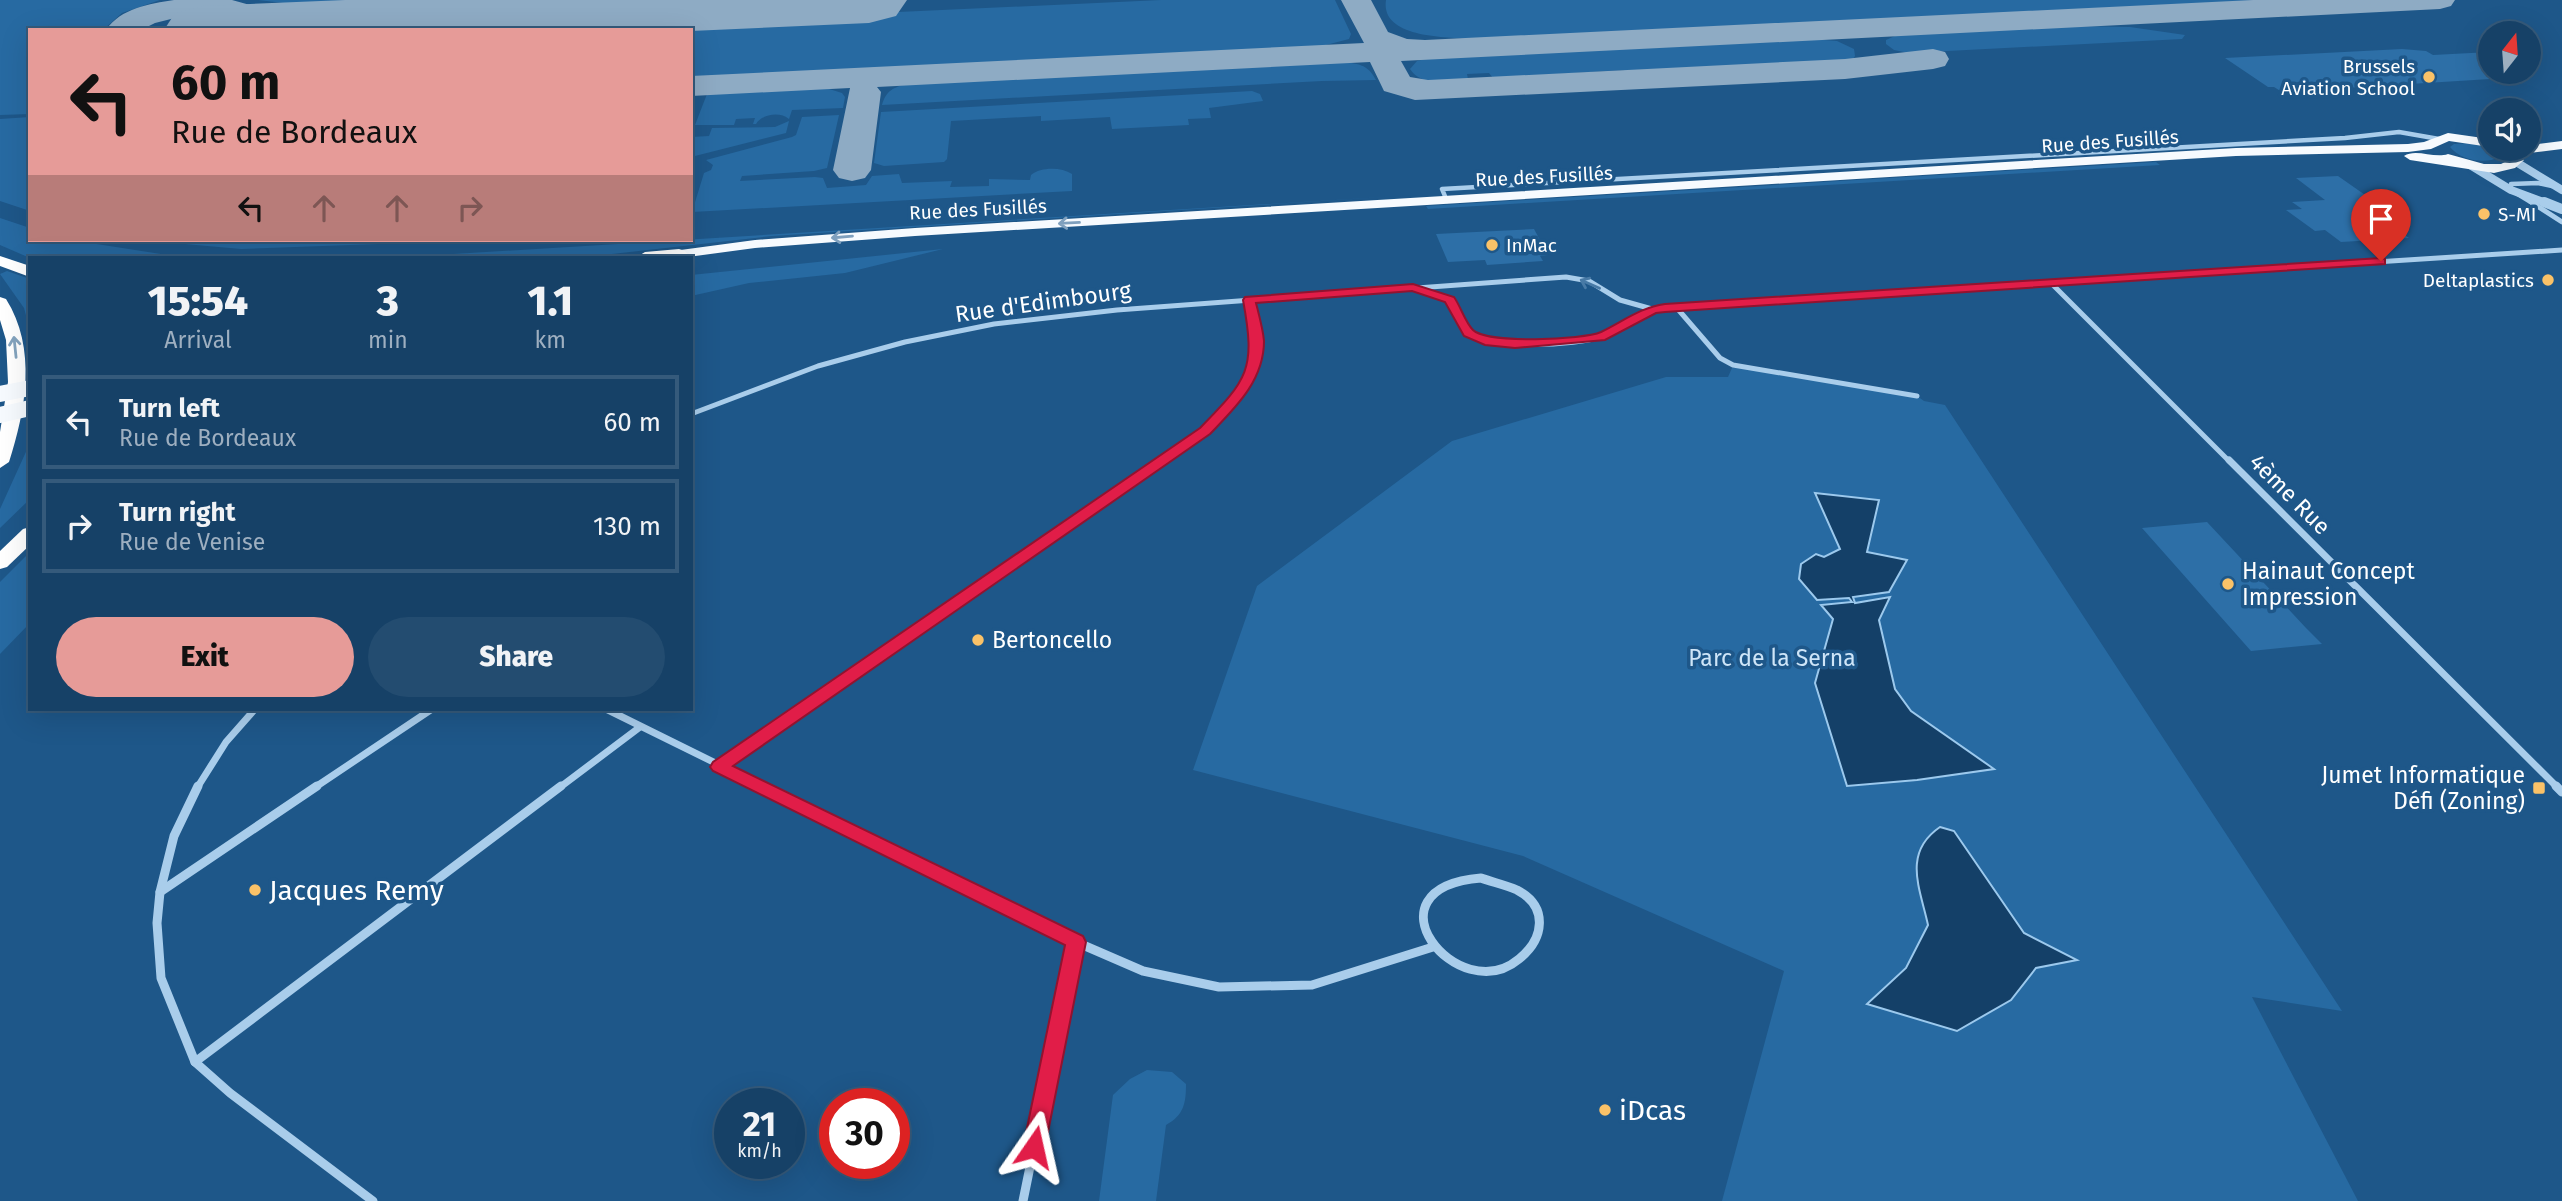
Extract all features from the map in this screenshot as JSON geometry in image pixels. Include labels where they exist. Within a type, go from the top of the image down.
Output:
[{"type":"highway","points":[[2541,139],[2562,136]]},
{"type":"highway","name":"Rue des Fusillés","points":[[665,256],[859,235],[1444,195],[2236,152],[2408,148],[2460,137],[2478,140]]},
{"type":"highway","points":[[2436,141],[2442,155],[2464,163]]},
{"type":"highway","points":[[2541,148],[2562,145]]},
{"type":"highway","name":"Rue des Fusillés","points":[[693,266],[763,256],[901,244],[1826,191],[2291,159],[2418,156],[2495,168],[2513,165],[2513,161]]},
{"type":"highway","points":[[656,256],[679,254]]},
{"type":"highway","points":[[0,261],[28,271]]},
{"type":"highway","points":[[0,302],[14,336],[17,373],[11,430],[0,462]]},
{"type":"highway","points":[[0,394],[28,388]]},
{"type":"highway","points":[[0,415],[28,408]]},
{"type":"highway","points":[[0,545],[28,518]]},
{"type":"highway","points":[[0,563],[28,535]]},
{"type":"street","points":[[2521,161],[2560,188]]},
{"type":"street","points":[[2464,163],[2562,222]]},
{"type":"street","points":[[2511,190],[2511,184],[2522,182],[2560,188]]},
{"type":"street","points":[[2511,190],[2562,209]]},
{"type":"street","points":[[1653,309],[2562,250]]},
{"type":"street","name":"Rue d'Edimbourg","points":[[693,413],[819,367],[969,329],[1107,310],[1566,277],[1589,281],[1620,300],[1653,309]]},
{"type":"street","name":"4ème Rue","points":[[2051,283],[2562,792]]},
{"type":"street","name":"Rue d'Edimbourg","points":[[1413,287],[1450,300],[1469,333],[1485,341],[1515,344],[1600,337],[1653,309]]},
{"type":"street","points":[[719,767],[1205,431],[1240,395],[1255,365],[1257,340],[1250,300]]},
{"type":"street","points":[[1676,307],[1720,358],[1733,365],[1917,396]]},
{"type":"street","points":[[253,711],[226,743],[196,789],[174,836],[160,892],[157,923],[161,978],[195,1062],[230,1093],[373,1201]]},
{"type":"street","points":[[160,892],[429,711]]},
{"type":"street","points":[[610,711],[1076,942],[1143,971],[1219,987],[1312,985],[1369,970],[1433,947]]},
{"type":"street","points":[[195,1062],[640,727]]},
{"type":"street","points":[[1482,878],[1516,889],[1529,900],[1539,914],[1542,930],[1537,946],[1526,958],[1509,967],[1489,970],[1468,968],[1448,960],[1433,947],[1425,933],[1422,919],[1426,905],[1441,889],[1463,879],[1482,878]]},
{"type":"street","points":[[1023,1201],[1076,942]]},
{"type":"green space","points":[[0,0],[160,0],[122,13],[105,28],[28,28],[28,114],[0,115]]},
{"type":"green space","points":[[258,0],[414,0],[343,10]]},
{"type":"green space","points":[[1161,0],[1335,0],[1351,34],[1349,39],[1322,46],[693,77],[693,28],[552,28]]},
{"type":"green space","points":[[1386,0],[2268,0],[1471,39],[1432,36],[1404,29],[1393,22],[1387,13]]},
{"type":"green space","points":[[2070,26],[2130,27],[2185,35],[2182,39],[1909,53],[1894,50],[1886,44],[1886,40],[1897,35]]},
{"type":"green space","points":[[1811,39],[1837,41],[1854,49],[1855,56],[1838,63],[1627,74],[1624,70],[1493,78],[1489,73],[1467,74],[1468,79],[1454,80],[1455,83],[1424,80],[1410,69],[1417,61],[1429,58]]},
{"type":"green space","points":[[1339,62],[1361,65],[1376,80],[882,105],[891,90],[908,84]]},
{"type":"green space","points":[[826,88],[842,93],[845,97],[843,108],[792,110],[789,119],[781,115],[771,115],[756,124],[753,124],[755,118],[736,119],[734,125],[695,125],[707,94]]},
{"type":"green space","points":[[1252,91],[1260,94],[1263,101],[1209,108],[1211,118],[1188,119],[1189,125],[1112,129],[1110,117],[1041,121],[1041,116],[951,121],[947,159],[944,162],[884,166],[874,163],[881,112]]},
{"type":"green space","points":[[839,115],[827,168],[742,176],[740,181],[815,177],[823,178],[827,188],[866,185],[872,176],[899,174],[902,183],[952,181],[950,187],[989,186],[989,179],[1030,180],[1035,172],[1051,169],[1072,174],[1072,191],[693,212],[704,173],[711,170],[713,165],[706,160],[792,137],[796,135],[802,117]]},
{"type":"green space","points":[[28,117],[28,210],[0,201],[0,119]]},
{"type":"green space","points":[[789,121],[786,133],[693,156],[693,137],[709,136],[712,128],[775,127]]},
{"type":"green space","points":[[2454,144],[2478,144],[2478,160],[2454,151],[2450,147]]},
{"type":"green space","points":[[2156,162],[2160,165],[1428,209],[1426,206]]},
{"type":"green space","points":[[1417,195],[772,236],[594,256],[420,256],[649,242],[693,242],[693,239]]},
{"type":"green space","points":[[0,218],[28,227],[28,242],[84,242],[174,256],[28,257],[0,245]]},
{"type":"green space","points":[[162,242],[434,242],[241,249]]},
{"type":"green space","points":[[943,249],[845,273],[749,283],[693,296],[693,275]]},
{"type":"green space","points":[[7,271],[28,278],[28,323],[24,308],[0,274]]},
{"type":"green space","name":"Parc de la Serna","points":[[1732,368],[1750,368],[1917,396],[1924,401],[1945,405],[2342,1011],[2252,997],[2358,1201],[1722,1201],[1784,971],[1523,856],[1193,770],[1257,586],[1452,441],[1666,377],[1728,377]]},
{"type":"green space","points":[[28,447],[28,501],[0,528],[0,509]]},
{"type":"green space","points":[[28,554],[28,625],[0,654],[0,582]]},
{"type":"green space","points":[[1147,1070],[1172,1072],[1186,1084],[1183,1108],[1177,1117],[1166,1125],[1156,1201],[1099,1201],[1113,1095],[1130,1079]]},
{"type":"shaded area","points":[[1815,493],[1879,500],[1867,552],[1907,560],[1889,592],[1853,597],[1855,603],[1890,597],[1879,620],[1895,689],[1911,711],[1994,769],[1847,786],[1815,683],[1833,619],[1821,605],[1852,602],[1849,598],[1817,600],[1799,579],[1801,564],[1816,554],[1824,557],[1840,549]]},
{"type":"shaded area","points":[[1940,827],[1954,831],[2024,933],[2077,960],[2036,968],[2011,1000],[1957,1031],[1867,1004],[1906,968],[1928,925],[1918,885],[1917,860],[1928,837]]},
{"type":"building","points":[[2402,49],[2426,51],[2433,55],[2478,53],[2478,80],[2282,92],[2268,87],[2225,58]]},
{"type":"building","points":[[2338,176],[2408,225],[2392,226],[2409,238],[2341,242],[2325,230],[2315,231],[2286,210],[2302,209],[2292,202],[2325,200],[2296,178]]},
{"type":"building","name":"InMac","points":[[1534,229],[1548,255],[1540,256],[1543,261],[1487,265],[1485,260],[1448,262],[1436,234]]},
{"type":"building","name":"Hainaut Concept Impression","points":[[2207,522],[2322,644],[2251,651],[2142,528]]},
{"type":"taxiway","points":[[124,28],[144,16],[179,8],[229,8],[239,12],[238,21],[254,26],[278,27],[339,21],[446,0]]},
{"type":"taxiway","points":[[597,0],[625,8],[680,8]]},
{"type":"taxiway","points":[[1356,0],[1376,38],[1403,48],[1421,49]]},
{"type":"taxiway","points":[[693,86],[2440,0]]},
{"type":"taxiway","points":[[1386,63],[1396,84],[1415,90],[1428,90],[1845,69],[1933,59]]},
{"type":"taxiway","points":[[852,170],[864,92]]},
{"type":"runway","points":[[247,28],[869,0]]},
{"type":"place","name":"Brussels Aviation School","points":[[2429,77]]},
{"type":"place","name":"S-MI","points":[[2484,214]]},
{"type":"place","name":"InMac","points":[[1492,245]]},
{"type":"place","name":"Deltaplastics","points":[[2548,280]]},
{"type":"place","name":"Hainaut Concept Impression","points":[[2228,584]]},
{"type":"place","name":"Bertoncello","points":[[978,640]]},
{"type":"place","name":"Jumet Informatique Défi (Zoning)","points":[[2539,788]]},
{"type":"place","name":"Jacques Remy","points":[[255,890]]},
{"type":"place","name":"iDcas","points":[[1605,1110]]},
{"type":"route","points":[[1034,1147],[1076,942],[719,767],[1205,431],[1240,395],[1255,365],[1257,340],[1250,300],[1413,287],[1450,300],[1469,333],[1485,341],[1515,344],[1600,337],[1653,309],[2381,261]]}]
